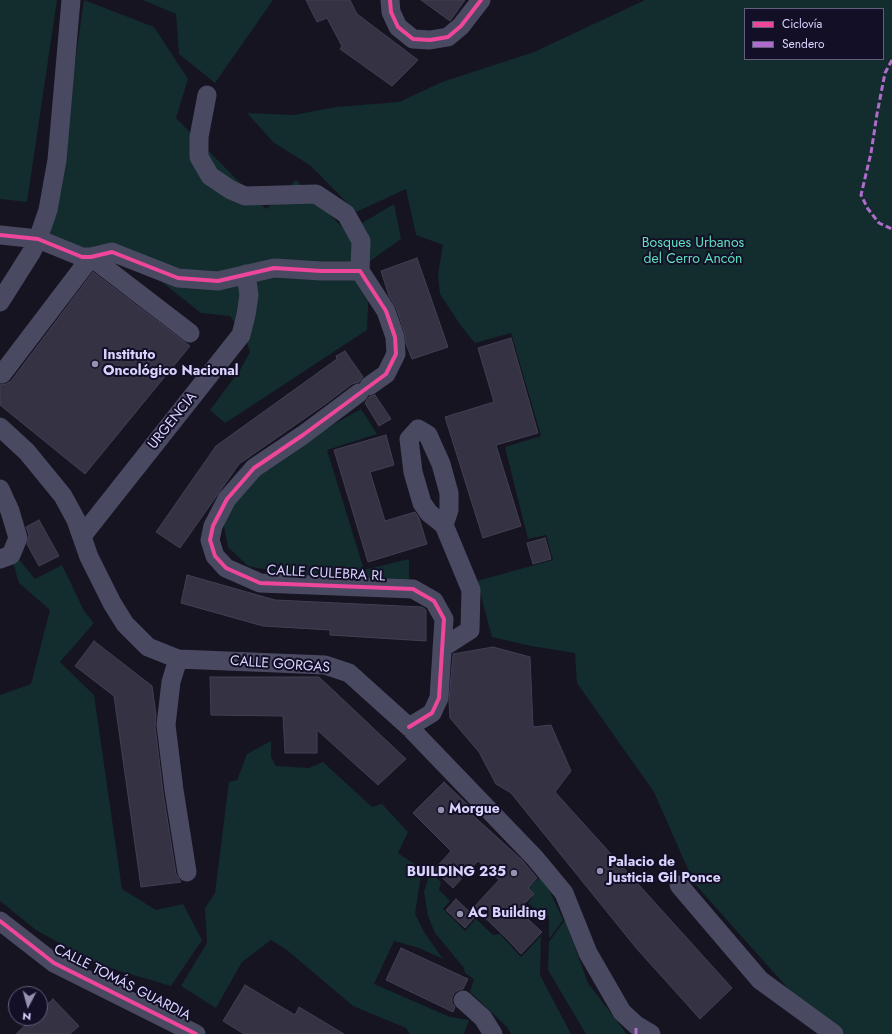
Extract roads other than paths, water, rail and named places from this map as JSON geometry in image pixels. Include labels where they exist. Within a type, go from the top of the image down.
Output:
[{"type":"street","points":[[0,302],[31,253],[38,239],[48,210],[57,160],[71,0]]},
{"type":"street","points":[[390,0],[390,12],[398,27],[413,38],[430,40],[448,37],[460,26],[481,0]]},
{"type":"street","points":[[0,235],[38,239],[82,257],[91,257],[112,252],[178,278],[218,281],[274,268],[321,271],[360,271],[361,241],[346,214],[316,194],[245,196],[231,190],[210,176],[199,157],[199,137],[208,95]]},
{"type":"street","points":[[91,257],[190,333]]},
{"type":"street","points":[[2,374],[91,257]]},
{"type":"street","name":"CALLE CULEBRA RL","points":[[360,271],[386,311],[395,337],[396,354],[386,374],[303,435],[254,468],[231,493],[220,510],[213,526],[210,540],[215,556],[226,568],[260,583],[413,589],[434,601],[444,619],[439,698],[432,713],[409,728]]},
{"type":"street","name":"URGENCIA","points":[[82,536],[241,335],[249,295],[246,274]]},
{"type":"street","name":"CALLE GORGAS","points":[[0,427],[27,452],[63,496],[76,520],[89,557],[112,603],[125,624],[148,647],[178,659],[325,665],[349,673],[409,728],[526,849],[564,893],[588,953],[622,1012],[641,1031]]},
{"type":"street","points":[[0,489],[10,511],[18,538],[11,555],[0,559]]},
{"type":"street","points":[[442,648],[470,630],[472,590],[444,525]]},
{"type":"street","points":[[178,659],[171,682],[166,725],[174,790],[187,872]]},
{"type":"street","points":[[679,885],[760,980],[834,1034]]},
{"type":"street","name":"CALLE TOMÁS GUARDIA","points":[[0,921],[54,963],[196,1034]]},
{"type":"street","points":[[464,1000],[483,1018],[493,1034]]},
{"type":"place","name":"Instituto Oncológico Nacional","points":[[95,364]]},
{"type":"place","name":"Morgue","points":[[441,810]]},
{"type":"place","name":"Palacio de Justicia Gil Ponce","points":[[600,871]]},
{"type":"place","name":"BUILDING 235","points":[[514,873]]},
{"type":"place","name":"AC Building","points":[[460,914]]},
{"type":"park label","name":"Bosques Urbanos del Cerro Ancón","points":[[693,252]]}]
